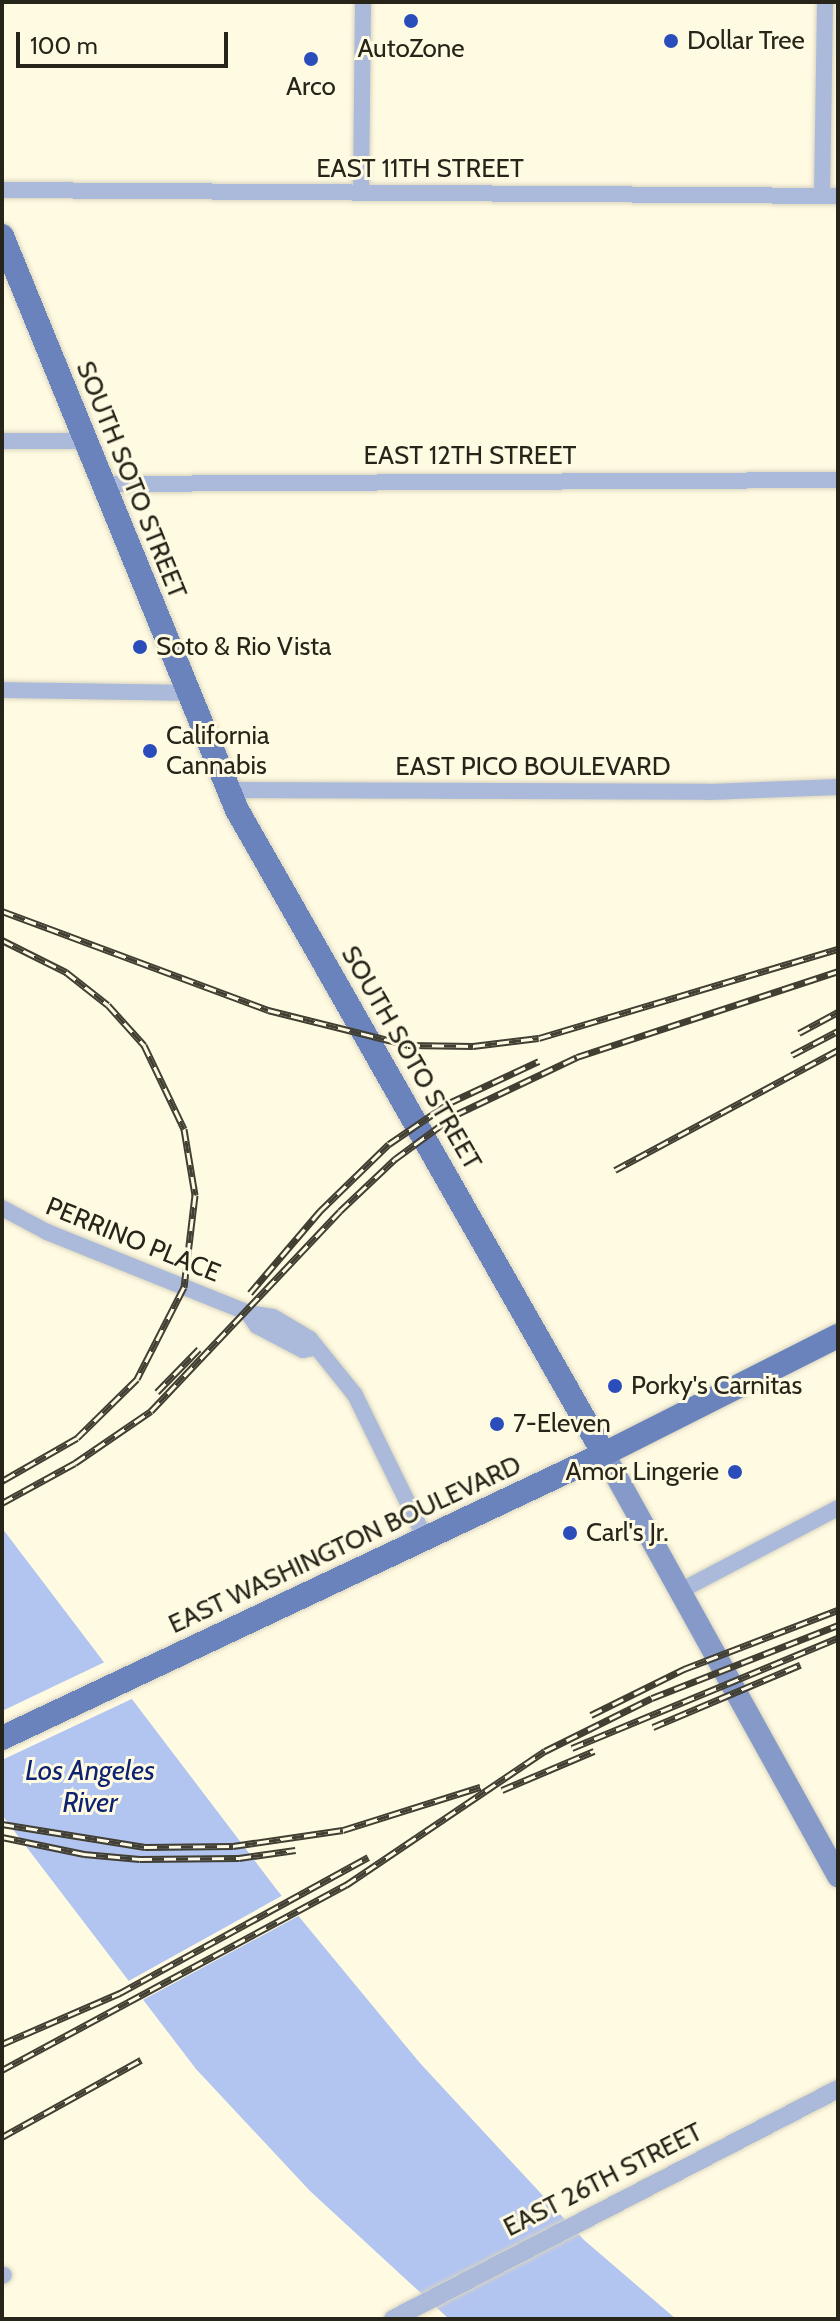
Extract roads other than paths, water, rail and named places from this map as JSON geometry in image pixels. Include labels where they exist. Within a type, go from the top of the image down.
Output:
[{"type":"main road","name":"SOUTH SOTO STREET","points":[[2,236],[227,790],[604,1454],[838,1877]]},
{"type":"main road","name":"EAST WASHINGTON BOULEVARD","points":[[2,1738],[604,1454],[838,1336]]},
{"type":"street","points":[[361,193],[363,2]]},
{"type":"street","points":[[825,2],[830,196]]},
{"type":"street","name":"EAST 11TH STREET","points":[[2,190],[830,196]]},
{"type":"street","points":[[2,441],[85,441]]},
{"type":"street","name":"EAST 12TH STREET","points":[[102,484],[838,480]]},
{"type":"street","points":[[2,690],[188,693]]},
{"type":"street","name":"EAST PICO BOULEVARD","points":[[227,790],[708,792],[838,787]]},
{"type":"street","name":"PERRINO PLACE","points":[[2,1208],[47,1232],[248,1313],[257,1326],[303,1350],[313,1348],[355,1395],[425,1538]]},
{"type":"street","points":[[680,1591],[838,1508]]},
{"type":"street","name":"EAST 26TH STREET","points":[[393,2319],[838,2089]]},
{"type":"water","name":"Los Angeles River","points":[[2,1528],[277,1890],[419,2062],[584,2240],[676,2319],[449,2319],[310,2191],[196,2069],[2,1815]]},
{"type":"railway","points":[[2,911],[268,1010],[408,1045],[473,1046],[539,1038],[838,949]]},
{"type":"railway","points":[[2,940],[66,972],[108,1005],[144,1045],[184,1129],[195,1195],[184,1287],[137,1379],[77,1438],[2,1481]]},
{"type":"railway","points":[[2,1503],[75,1463],[151,1411],[340,1211],[395,1159],[455,1115],[577,1057],[838,971]]},
{"type":"railway","points":[[799,1033],[838,1012]]},
{"type":"railway","points":[[792,1055],[838,1031]]},
{"type":"railway","points":[[615,1170],[838,1050]]},
{"type":"railway","points":[[250,1293],[320,1211],[389,1144],[449,1103],[539,1061]]},
{"type":"railway","points":[[157,1392],[199,1349]]},
{"type":"railway","points":[[591,1715],[684,1669],[838,1610]]},
{"type":"railway","points":[[2,2070],[346,1885],[545,1751],[652,1698],[838,1625]]},
{"type":"railway","points":[[572,1748],[838,1638]]},
{"type":"railway","points":[[653,1727],[800,1665]]},
{"type":"railway","points":[[502,1790],[594,1751]]},
{"type":"railway","points":[[2,1824],[145,1847],[233,1846],[343,1830],[480,1787]]},
{"type":"railway","points":[[2,1837],[84,1854],[140,1859],[239,1858],[295,1850]]},
{"type":"railway","points":[[2,2044],[120,1993],[368,1857]]},
{"type":"railway","points":[[2,2137],[141,2060]]},
{"type":"place","name":"AutoZone","points":[[411,21]]},
{"type":"place","name":"Dollar Tree","points":[[671,41]]},
{"type":"place","name":"Arco","points":[[311,59]]},
{"type":"place","name":"Soto & Rio Vista","points":[[140,647]]},
{"type":"place","name":"California Cannabis","points":[[150,751]]},
{"type":"place","name":"Porky's Carnitas","points":[[615,1386]]},
{"type":"place","name":"7-Eleven","points":[[497,1424]]},
{"type":"place","name":"Amor Lingerie","points":[[735,1472]]},
{"type":"place","name":"Carl's Jr.","points":[[570,1533]]}]
